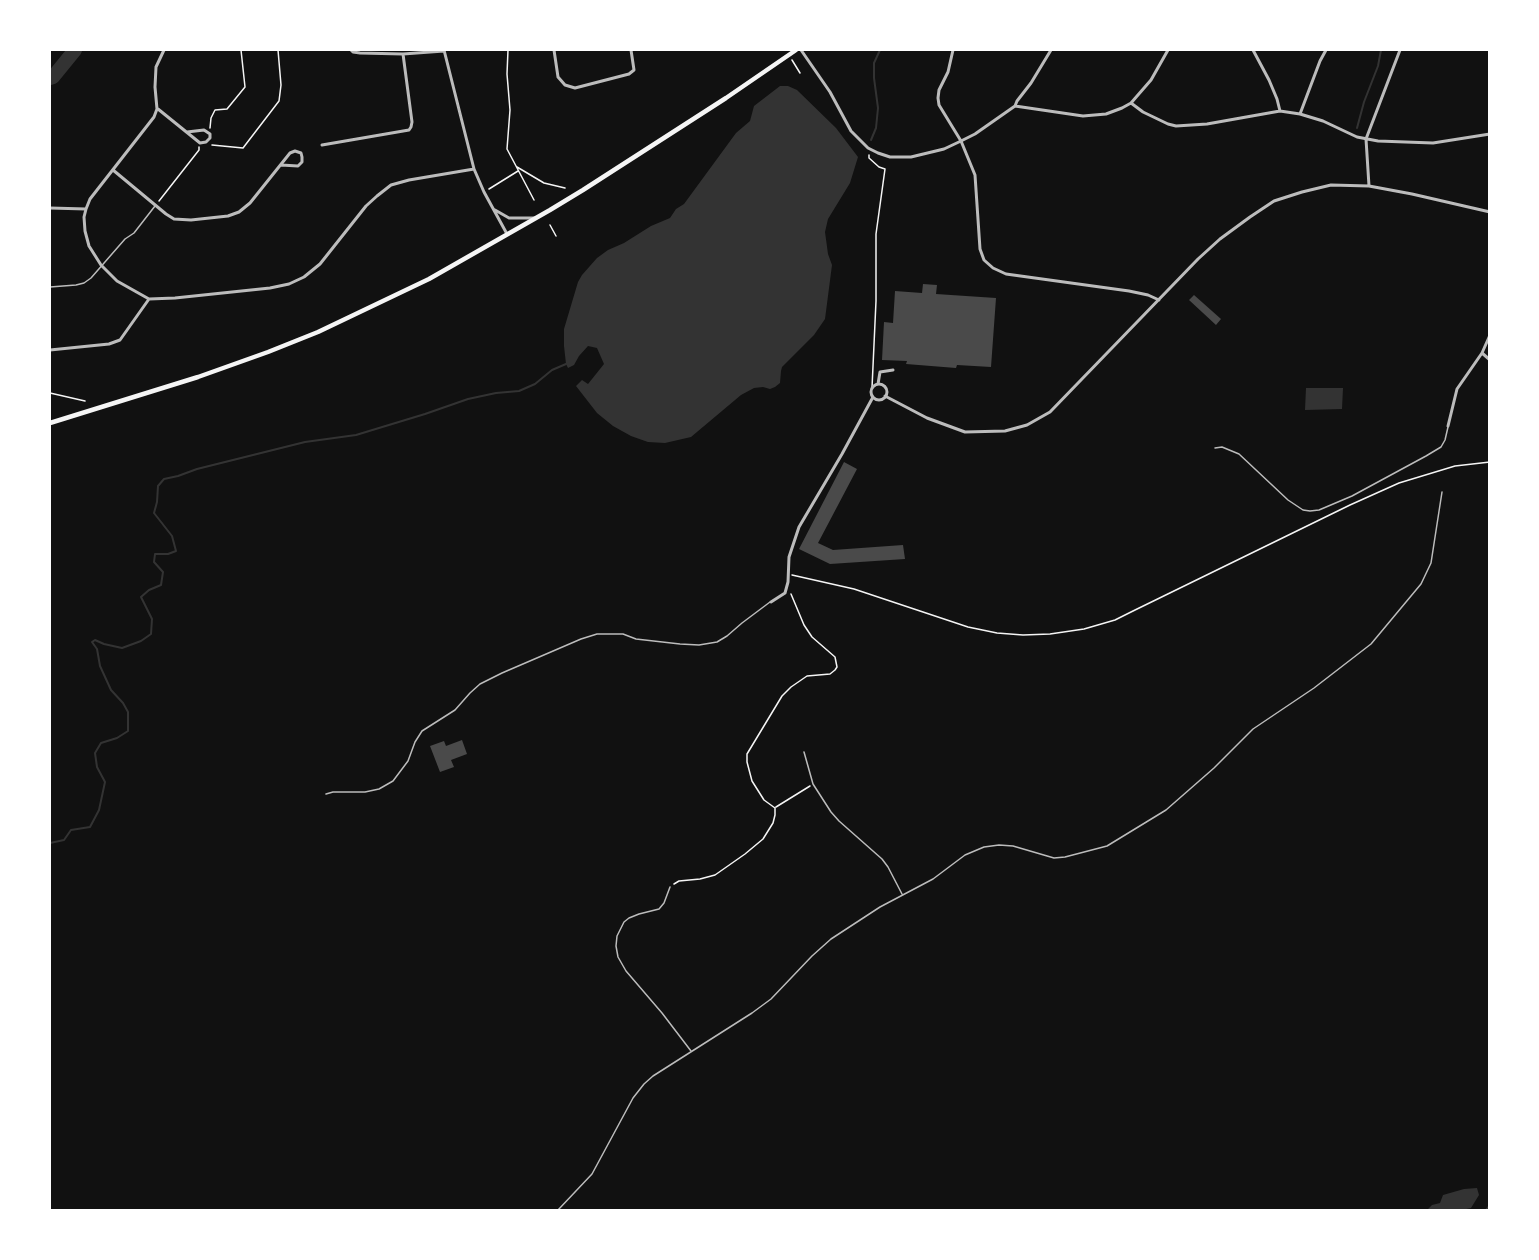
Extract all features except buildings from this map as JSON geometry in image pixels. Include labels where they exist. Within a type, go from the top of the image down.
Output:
[{"type":"main road","points":[[50,423],[198,377],[268,352],[318,332],[429,279],[550,210],[796,50]]},
{"type":"street","points":[[164,50],[156,67],[157,109],[154,117],[90,199],[84,217],[89,246],[100,266],[117,281],[149,299],[270,288],[289,284],[304,277],[320,264],[366,206],[391,185],[474,169]]},
{"type":"street","points":[[351,50],[403,54],[444,50],[474,169],[507,234]]},
{"type":"street","points":[[371,50],[375,53]]},
{"type":"street","points":[[554,50],[558,77],[565,86],[575,88],[629,74],[634,70],[631,50]]},
{"type":"street","points":[[801,50],[830,92],[851,131],[868,148],[890,157],[911,158],[961,141],[1015,106],[1051,50]]},
{"type":"street","points":[[953,50],[948,72],[939,90],[939,105],[961,141],[975,175],[980,249],[984,260],[993,268],[1006,273],[1136,293],[1159,300]]},
{"type":"street","points":[[1015,106],[1076,116],[1106,114],[1131,103],[1151,81],[1168,50]]},
{"type":"street","points":[[1253,50],[1269,80],[1280,111]]},
{"type":"street","points":[[1300,114],[1326,50]]},
{"type":"street","points":[[1369,186],[1366,140],[1400,50]]},
{"type":"street","points":[[322,145],[409,130],[412,122],[403,54]]},
{"type":"street","points":[[1131,103],[1143,112],[1176,126],[1207,124],[1280,111],[1323,121],[1366,140],[1433,143],[1490,134]]},
{"type":"street","points":[[157,109],[200,143],[210,138],[210,134],[204,130],[188,132]]},
{"type":"street","points":[[113,170],[174,219],[191,220],[239,212],[250,203],[290,153],[295,151],[301,153],[302,162],[298,166],[282,165]]},
{"type":"street","points":[[885,396],[927,418],[965,432],[1005,431],[1027,425],[1050,412],[1220,239],[1274,201],[1302,192],[1331,185],[1369,186],[1490,212]]},
{"type":"street","points":[[50,208],[86,209]]},
{"type":"street","points":[[494,209],[509,218],[536,218]]},
{"type":"street","points":[[50,350],[109,344],[120,339],[149,299]]},
{"type":"street","points":[[1448,426],[1457,389],[1482,353],[1490,335]]},
{"type":"street","points":[[1482,353],[1490,360]]},
{"type":"street","points":[[771,602],[785,593],[789,575],[789,557],[799,527],[873,397],[872,388],[878,384],[880,372],[893,370]]},
{"type":"street","points":[[873,397],[879,400],[887,392],[885,387],[878,384]]},
{"type":"lane","points":[[50,287],[76,285],[91,278],[125,239],[134,233],[155,205]]},
{"type":"lane","points":[[1215,448],[1222,447],[1239,454],[1288,500],[1303,510],[1310,511],[1319,510],[1352,496],[1441,447],[1448,426]]},
{"type":"lane","points":[[558,1210],[592,1174],[633,1098],[644,1084],[771,999],[831,939],[880,907],[933,879],[965,855],[984,847],[1012,846],[1054,858],[1107,846],[1166,810],[1214,768],[1253,729],[1314,688],[1371,644],[1421,584],[1431,563],[1442,492]]},
{"type":"lane","points":[[326,794],[365,792],[379,789],[393,781],[408,761],[422,730],[455,710],[480,684],[502,673],[597,634],[623,634],[636,639],[680,644],[699,645],[717,642],[771,602]]},
{"type":"lane","points":[[804,752],[813,784],[838,821],[882,859],[902,895]]},
{"type":"lane","points":[[670,887],[659,909],[629,918],[624,922],[617,936],[616,946],[618,957],[626,971],[691,1052]]},
{"type":"path","points":[[210,134],[214,110],[227,109],[245,87],[240,50]]},
{"type":"path","points":[[206,142],[243,148],[279,101],[281,85],[278,50]]},
{"type":"path","points":[[508,50],[510,110],[507,149],[534,200]]},
{"type":"path","points":[[789,55],[800,73]]},
{"type":"path","points":[[155,205],[199,150],[200,143]]},
{"type":"path","points":[[868,148],[869,158],[885,169],[876,234],[872,388]]},
{"type":"path","points":[[516,167],[544,183],[565,188]]},
{"type":"path","points":[[484,192],[519,171]]},
{"type":"path","points":[[550,225],[556,236]]},
{"type":"path","points":[[50,393],[85,401]]},
{"type":"path","points":[[789,575],[854,589],[968,627],[997,633],[1023,635],[1073,631],[1097,626],[1124,616],[1399,483],[1455,466],[1490,462]]},
{"type":"path","points":[[775,807],[764,800],[752,781],[747,754],[782,696],[791,687],[807,676],[830,674],[837,667],[835,657],[812,637],[804,625],[791,596],[788,582]]},
{"type":"path","points":[[775,807],[813,784]]},
{"type":"path","points":[[670,887],[679,881],[716,875],[744,854],[763,839],[773,823],[775,807]]},
{"type":"shaded area","points":[[780,86],[788,86],[797,90],[836,128],[858,157],[850,183],[828,219],[825,232],[832,265],[825,319],[814,335],[782,367],[780,383],[775,387],[754,388],[741,395],[691,437],[665,443],[648,442],[631,436],[613,426],[597,413],[576,386],[582,380],[588,384],[604,364],[597,348],[588,346],[574,365],[568,368],[566,364],[564,329],[578,282],[597,258],[608,250],[670,218],[676,209],[684,204],[736,133],[750,121],[754,106]]},
{"type":"shaded area","points":[[1306,388],[1343,388],[1342,409],[1305,410]]},
{"type":"shaded area","points":[[1477,1188],[1479,1195],[1471,1208],[1427,1210],[1432,1205],[1440,1203],[1443,1195]]},
{"type":"waterway","points":[[50,78],[75,50]]},
{"type":"waterway","points":[[871,140],[876,128],[878,108],[874,63],[880,50]]},
{"type":"waterway","points":[[1357,128],[1378,66],[1381,50]]},
{"type":"waterway","points":[[50,843],[64,840],[71,830],[90,827],[99,810],[105,782],[97,767],[95,753],[101,743],[117,738],[128,731],[128,712],[111,690],[100,666],[97,649],[92,642],[95,640],[122,648],[141,641],[151,634],[152,619],[141,597],[149,590],[161,585],[163,572],[154,562],[155,554],[168,554],[176,551],[172,536],[154,513],[158,486],[164,479],[305,442],[356,435],[468,399],[519,391],[535,384],[552,370],[566,364]]},
{"type":"waterway","points":[[1486,1210],[1490,1205]]}]
